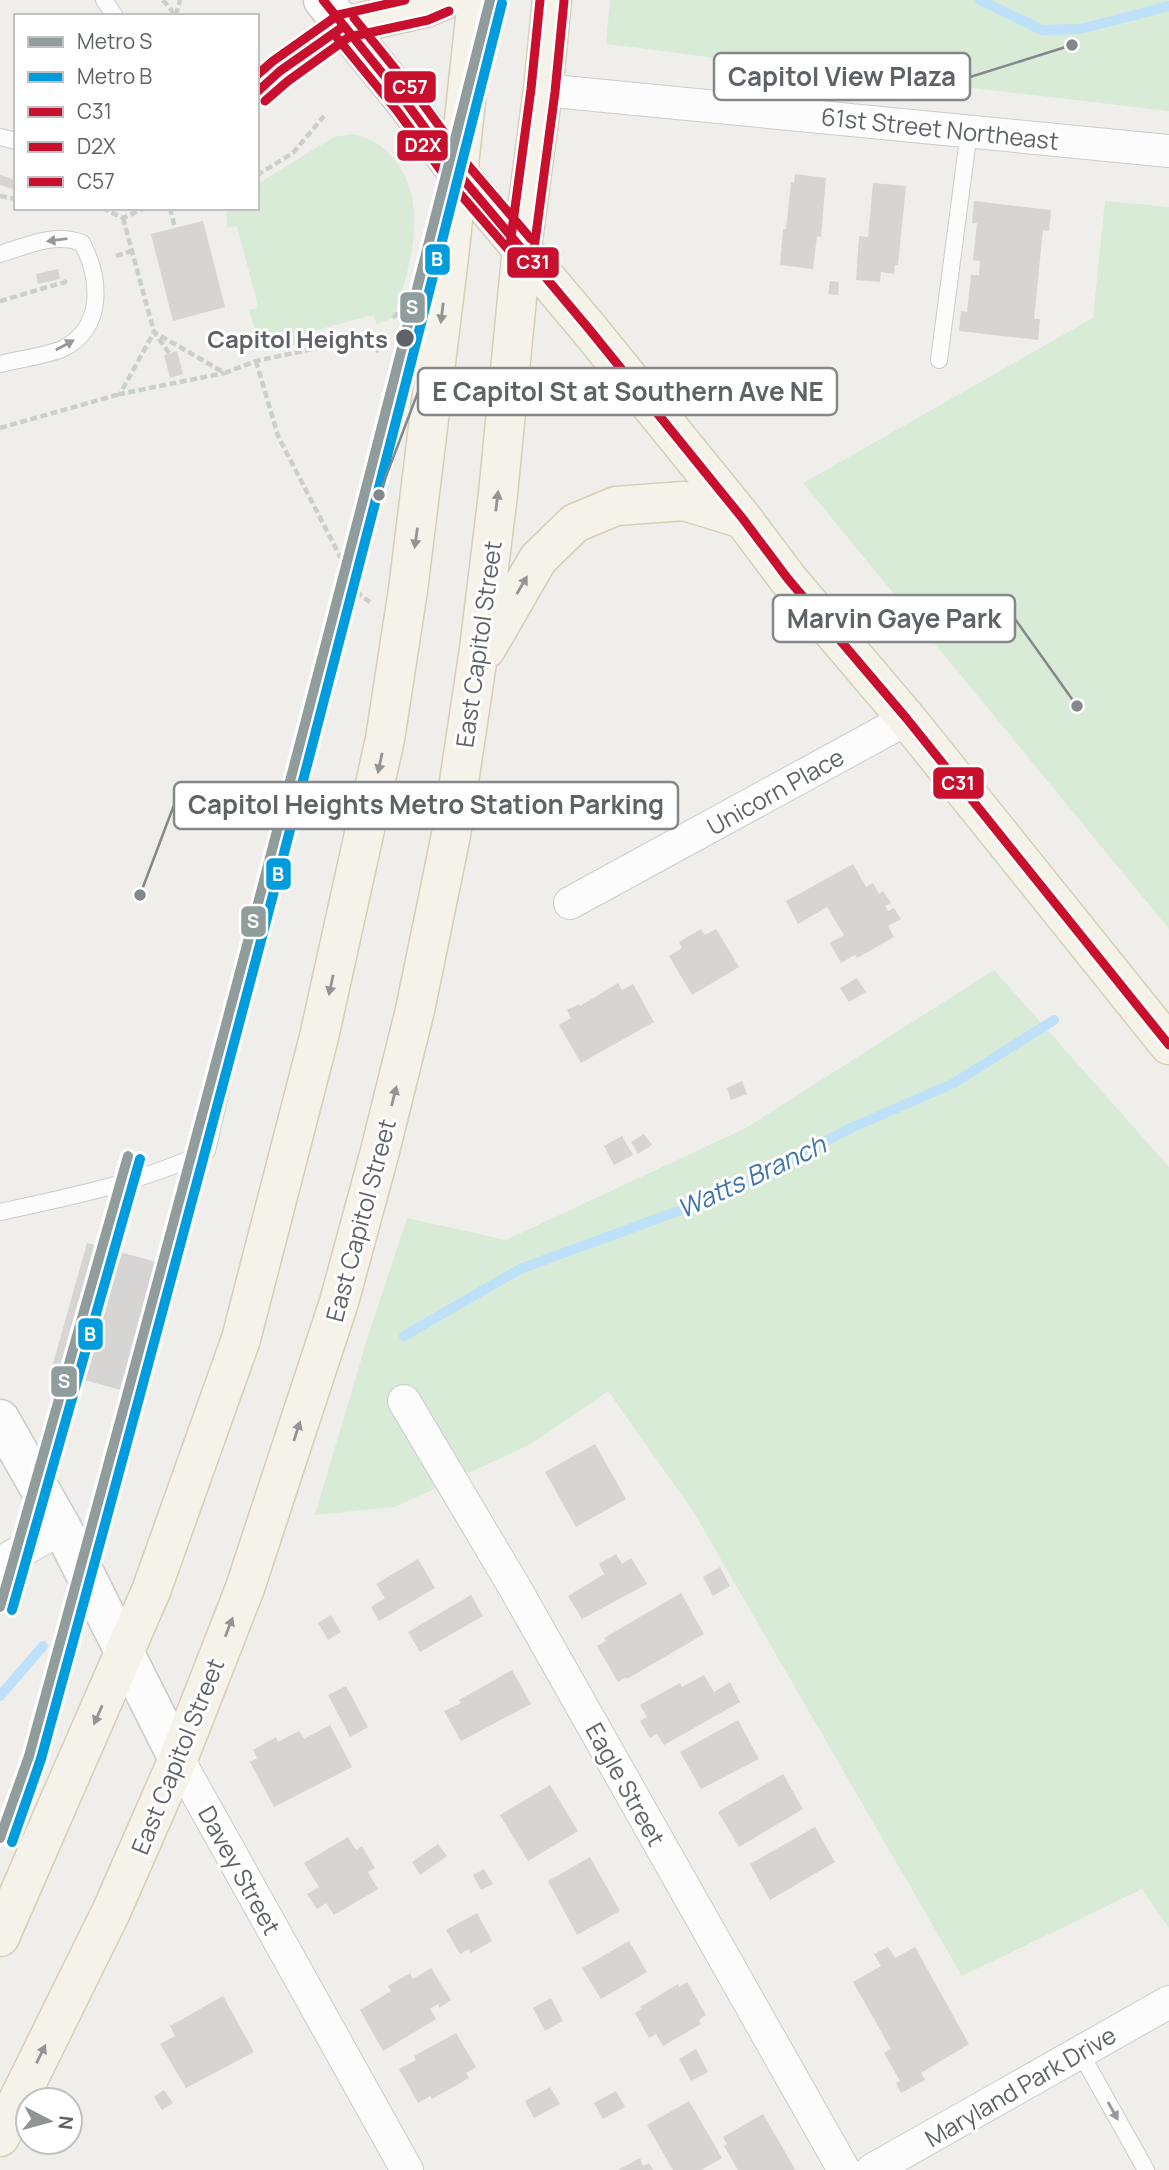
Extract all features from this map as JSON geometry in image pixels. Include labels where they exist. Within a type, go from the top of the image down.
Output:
[{"type":"main road","points":[[334,13],[425,8],[444,0]]},
{"type":"main road","points":[[0,1937],[151,1591],[241,1339],[320,1037],[385,739],[400,644],[417,531],[477,0]]},
{"type":"main road","name":"East Capitol Street","points":[[0,2137],[111,1912],[178,1759],[244,1588],[275,1496],[339,1302],[379,1156],[415,1010],[452,835],[498,494],[522,247],[552,0]]},
{"type":"main road","points":[[457,172],[522,247],[743,519],[788,579],[907,719],[1169,1045]]},
{"type":"main road","points":[[476,666],[538,559],[575,523],[615,506],[684,501],[743,519]]},
{"type":"street","points":[[334,13],[408,105],[457,172]]},
{"type":"street","name":"61st Street Northeast","points":[[543,90],[1169,150]]},
{"type":"street","name":"Unicorn Place","points":[[569,903],[907,719]]},
{"type":"street","name":"Eagle Street","points":[[404,1401],[515,1588],[844,2170]]},
{"type":"street","name":"Davey Street","points":[[0,1419],[62,1528],[178,1759],[407,2170]]},
{"type":"street","points":[[0,1563],[62,1528]]},
{"type":"street","name":"Maryland Park Drive","points":[[872,2170],[1169,2002]]},
{"type":"lane","points":[[259,90],[281,71],[334,13]]},
{"type":"lane","points":[[939,360],[969,131]]},
{"type":"lane","points":[[0,254],[55,238],[70,238],[82,243],[94,272],[96,308],[85,332],[63,349],[0,363]]},
{"type":"lane","points":[[0,1212],[48,1202],[173,1168],[207,1151],[221,1091]]},
{"type":"lane","points":[[1080,2052],[1146,2170]]},
{"type":"path","points":[[163,0],[175,14]]},
{"type":"path","points":[[259,174],[293,153],[324,116]]},
{"type":"path","points":[[106,210],[123,218],[154,332],[169,353]]},
{"type":"path","points":[[123,218],[141,210]]},
{"type":"path","points":[[170,210],[175,228]]},
{"type":"path","points":[[114,256],[132,251]]},
{"type":"path","points":[[0,301],[65,282],[69,275]]},
{"type":"path","points":[[393,318],[406,304]]},
{"type":"path","points":[[154,332],[225,373]]},
{"type":"path","points":[[120,394],[154,332]]},
{"type":"path","points":[[0,428],[120,394],[225,373],[256,362],[350,341],[379,351]]},
{"type":"path","points":[[256,362],[278,436],[360,595],[372,603]]},
{"type":"green space","points":[[610,0],[1169,0],[1169,111],[964,87],[873,81],[606,44]]},
{"type":"green space","points":[[352,134],[374,142],[393,158],[405,176],[414,215],[414,236],[406,278],[393,318],[377,324],[373,315],[298,335],[299,344],[275,350],[257,337],[249,310],[258,308],[257,302],[237,226],[227,228],[226,210],[259,210],[259,183],[334,137]]},
{"type":"green space","points":[[1105,201],[1169,207],[1169,929],[803,483],[1093,318]]},
{"type":"green space","points":[[994,970],[1169,1167],[1169,1928],[1142,1889],[962,1976],[693,1511],[608,1391],[531,1444],[395,1507],[315,1515],[369,1333],[407,1218],[506,1240],[746,1128]]},
{"type":"building","points":[[795,174],[826,178],[821,237],[817,236],[813,269],[780,265],[783,229],[786,229],[791,182],[794,183]]},
{"type":"building","points":[[0,175],[14,179],[14,189],[0,185]]},
{"type":"building","points":[[873,183],[906,186],[898,265],[895,265],[894,274],[881,272],[880,282],[856,280],[859,236],[868,237]]},
{"type":"building","points":[[974,201],[1051,210],[1049,231],[1043,230],[1034,319],[1040,319],[1038,340],[959,331],[961,311],[967,312],[971,275],[979,275],[980,261],[973,260],[977,223],[972,223]]},
{"type":"building","points":[[203,221],[225,307],[173,321],[151,234]]},
{"type":"building","points":[[58,269],[60,279],[38,284],[36,274]]},
{"type":"building","points":[[830,281],[839,282],[838,295],[828,294]]},
{"type":"building","points":[[177,351],[183,374],[170,378],[164,355]]},
{"type":"building","points":[[853,864],[866,887],[873,883],[879,894],[883,891],[891,903],[885,906],[888,911],[894,908],[901,919],[888,926],[894,937],[857,958],[855,955],[841,963],[830,943],[844,935],[827,907],[798,924],[786,901]]},
{"type":"building","points":[[701,929],[705,935],[716,929],[739,967],[692,995],[669,956],[682,948],[679,942]]},
{"type":"building","points":[[857,978],[866,992],[849,1002],[840,988]]},
{"type":"building","points":[[618,983],[622,990],[633,984],[654,1022],[581,1063],[559,1025],[571,1018],[567,1010],[579,1004],[580,1006]]},
{"type":"building","points":[[742,1081],[747,1094],[731,1100],[727,1088]]},
{"type":"building","points":[[644,1134],[652,1145],[638,1154],[631,1142]]},
{"type":"building","points":[[622,1136],[633,1155],[614,1165],[604,1146]]},
{"type":"building","points":[[87,1243],[182,1269],[147,1397],[51,1371]]},
{"type":"building","points":[[595,1444],[626,1499],[576,1527],[545,1472]]},
{"type":"building","points":[[616,1554],[622,1564],[631,1558],[647,1584],[582,1619],[568,1596],[604,1574],[599,1564]]},
{"type":"building","points":[[418,1559],[435,1588],[379,1621],[371,1607],[385,1598],[376,1584]]},
{"type":"building","points":[[720,1567],[730,1586],[713,1596],[703,1577]]},
{"type":"building","points":[[681,1593],[704,1634],[618,1682],[597,1646],[606,1641],[604,1638]]},
{"type":"building","points":[[471,1595],[483,1616],[420,1652],[408,1632]]},
{"type":"building","points":[[331,1615],[341,1632],[328,1640],[318,1623]]},
{"type":"building","points":[[512,1670],[531,1704],[461,1741],[444,1711]]},
{"type":"building","points":[[704,1675],[714,1692],[730,1682],[740,1702],[664,1745],[657,1734],[650,1738],[640,1721],[647,1717],[640,1705],[680,1683],[682,1687]]},
{"type":"building","points":[[346,1686],[368,1727],[350,1737],[328,1695]]},
{"type":"building","points":[[738,1720],[759,1759],[701,1789],[680,1752]]},
{"type":"building","points":[[330,1725],[352,1767],[274,1807],[250,1762],[257,1758],[253,1750],[276,1737],[278,1742],[299,1731],[304,1739]]},
{"type":"building","points":[[783,1774],[803,1809],[739,1847],[718,1812]]},
{"type":"building","points":[[550,1785],[578,1831],[528,1861],[500,1815]]},
{"type":"building","points":[[815,1827],[835,1862],[770,1900],[750,1864]]},
{"type":"building","points":[[348,1837],[356,1850],[362,1846],[375,1868],[368,1872],[378,1889],[334,1915],[326,1903],[317,1909],[307,1894],[319,1887],[304,1863]]},
{"type":"building","points":[[438,1844],[447,1856],[420,1875],[412,1862]]},
{"type":"building","points":[[590,1857],[620,1911],[577,1935],[548,1881]]},
{"type":"building","points":[[484,1869],[493,1884],[481,1890],[473,1875]]},
{"type":"building","points":[[477,1913],[492,1941],[471,1953],[469,1949],[460,1954],[446,1930]]},
{"type":"building","points":[[629,1941],[647,1972],[601,1999],[582,1968]]},
{"type":"building","points":[[888,1947],[895,1958],[915,1947],[969,2044],[921,2073],[925,2080],[901,2093],[896,2083],[900,2081],[884,2053],[891,2049],[853,1982],[881,1966],[874,1954]]},
{"type":"building","points":[[431,1968],[451,2000],[439,2008],[438,2004],[430,2009],[436,2019],[383,2051],[360,2010],[391,1991],[388,1986],[410,1973],[413,1979]]},
{"type":"building","points":[[687,1982],[706,2015],[699,2020],[701,2024],[663,2046],[656,2034],[649,2038],[635,2013],[642,2009],[640,2007],[678,1984],[679,1987]]},
{"type":"building","points":[[223,1996],[254,2052],[186,2088],[160,2044],[175,2036],[170,2026]]},
{"type":"building","points":[[551,1998],[563,2021],[545,2031],[533,2008]]},
{"type":"building","points":[[456,2033],[476,2067],[466,2073],[469,2078],[432,2099],[430,2096],[418,2103],[399,2069],[416,2060],[414,2056]]},
{"type":"building","points":[[696,2049],[708,2072],[691,2081],[679,2059]]},
{"type":"building","points":[[550,2087],[560,2104],[534,2118],[525,2101]]},
{"type":"building","points":[[164,2090],[173,2103],[162,2110],[154,2097]]},
{"type":"building","points":[[616,2091],[625,2107],[603,2119],[594,2103]]},
{"type":"building","points":[[689,2101],[722,2158],[701,2170],[673,2170],[647,2125]]},
{"type":"building","points":[[763,2114],[795,2169],[738,2170],[724,2146],[727,2144],[723,2137]]},
{"type":"building","points":[[640,2158],[643,2166],[649,2163],[653,2170],[618,2170]]},
{"type":"waterway","points":[[980,0],[1042,30],[1080,29],[1169,6]]},
{"type":"waterway","name":"Watts Branch","points":[[404,1336],[520,1269],[719,1196],[851,1128],[954,1083],[1054,1020]]},
{"type":"waterway","name":"Watts Branch","points":[[0,1696],[43,1646]]},
{"type":"metro line","name":"S","points":[[0,1838],[29,1756],[148,1318],[322,660],[490,0]]},
{"type":"metro line","name":"B","points":[[12,1842],[41,1759],[160,1321],[334,663],[502,3]]},
{"type":"metro line","name":"S","points":[[0,1607],[128,1156]]},
{"type":"metro line","name":"B","points":[[12,1610],[140,1159]]},
{"type":"transit line","name":"C31","points":[[323,0],[408,105],[457,172],[589,329],[743,519],[788,579],[907,719],[1169,1045]]},
{"type":"transit line","name":"C57","points":[[259,73],[338,15],[405,0]]},
{"type":"transit line","name":"C57","points":[[510,245],[540,0]]},
{"type":"transit line","name":"D2X","points":[[534,249],[564,1]]},
{"type":"transit line","name":"D2X","points":[[265,101],[349,37],[428,20],[449,11]]},
{"type":"transit line","name":"C57","points":[[354,18],[418,97],[467,164],[531,239]]},
{"type":"transit line","name":"C31","points":[[259,90],[280,71],[344,26]]},
{"type":"transit line","name":"D2X","points":[[334,34],[398,112],[448,180],[513,255]]},
{"type":"place","name":"Capitol View Plaza","points":[[1072,45]]},
{"type":"place","name":"Capitol Heights","points":[[405,338]]},
{"type":"place","name":"E Capitol St at Southern Ave NE","points":[[379,495]]},
{"type":"place","name":"Marvin Gaye Park","points":[[1077,706]]},
{"type":"place","name":"Capitol Heights Metro Station Parking","points":[[140,895]]}]
